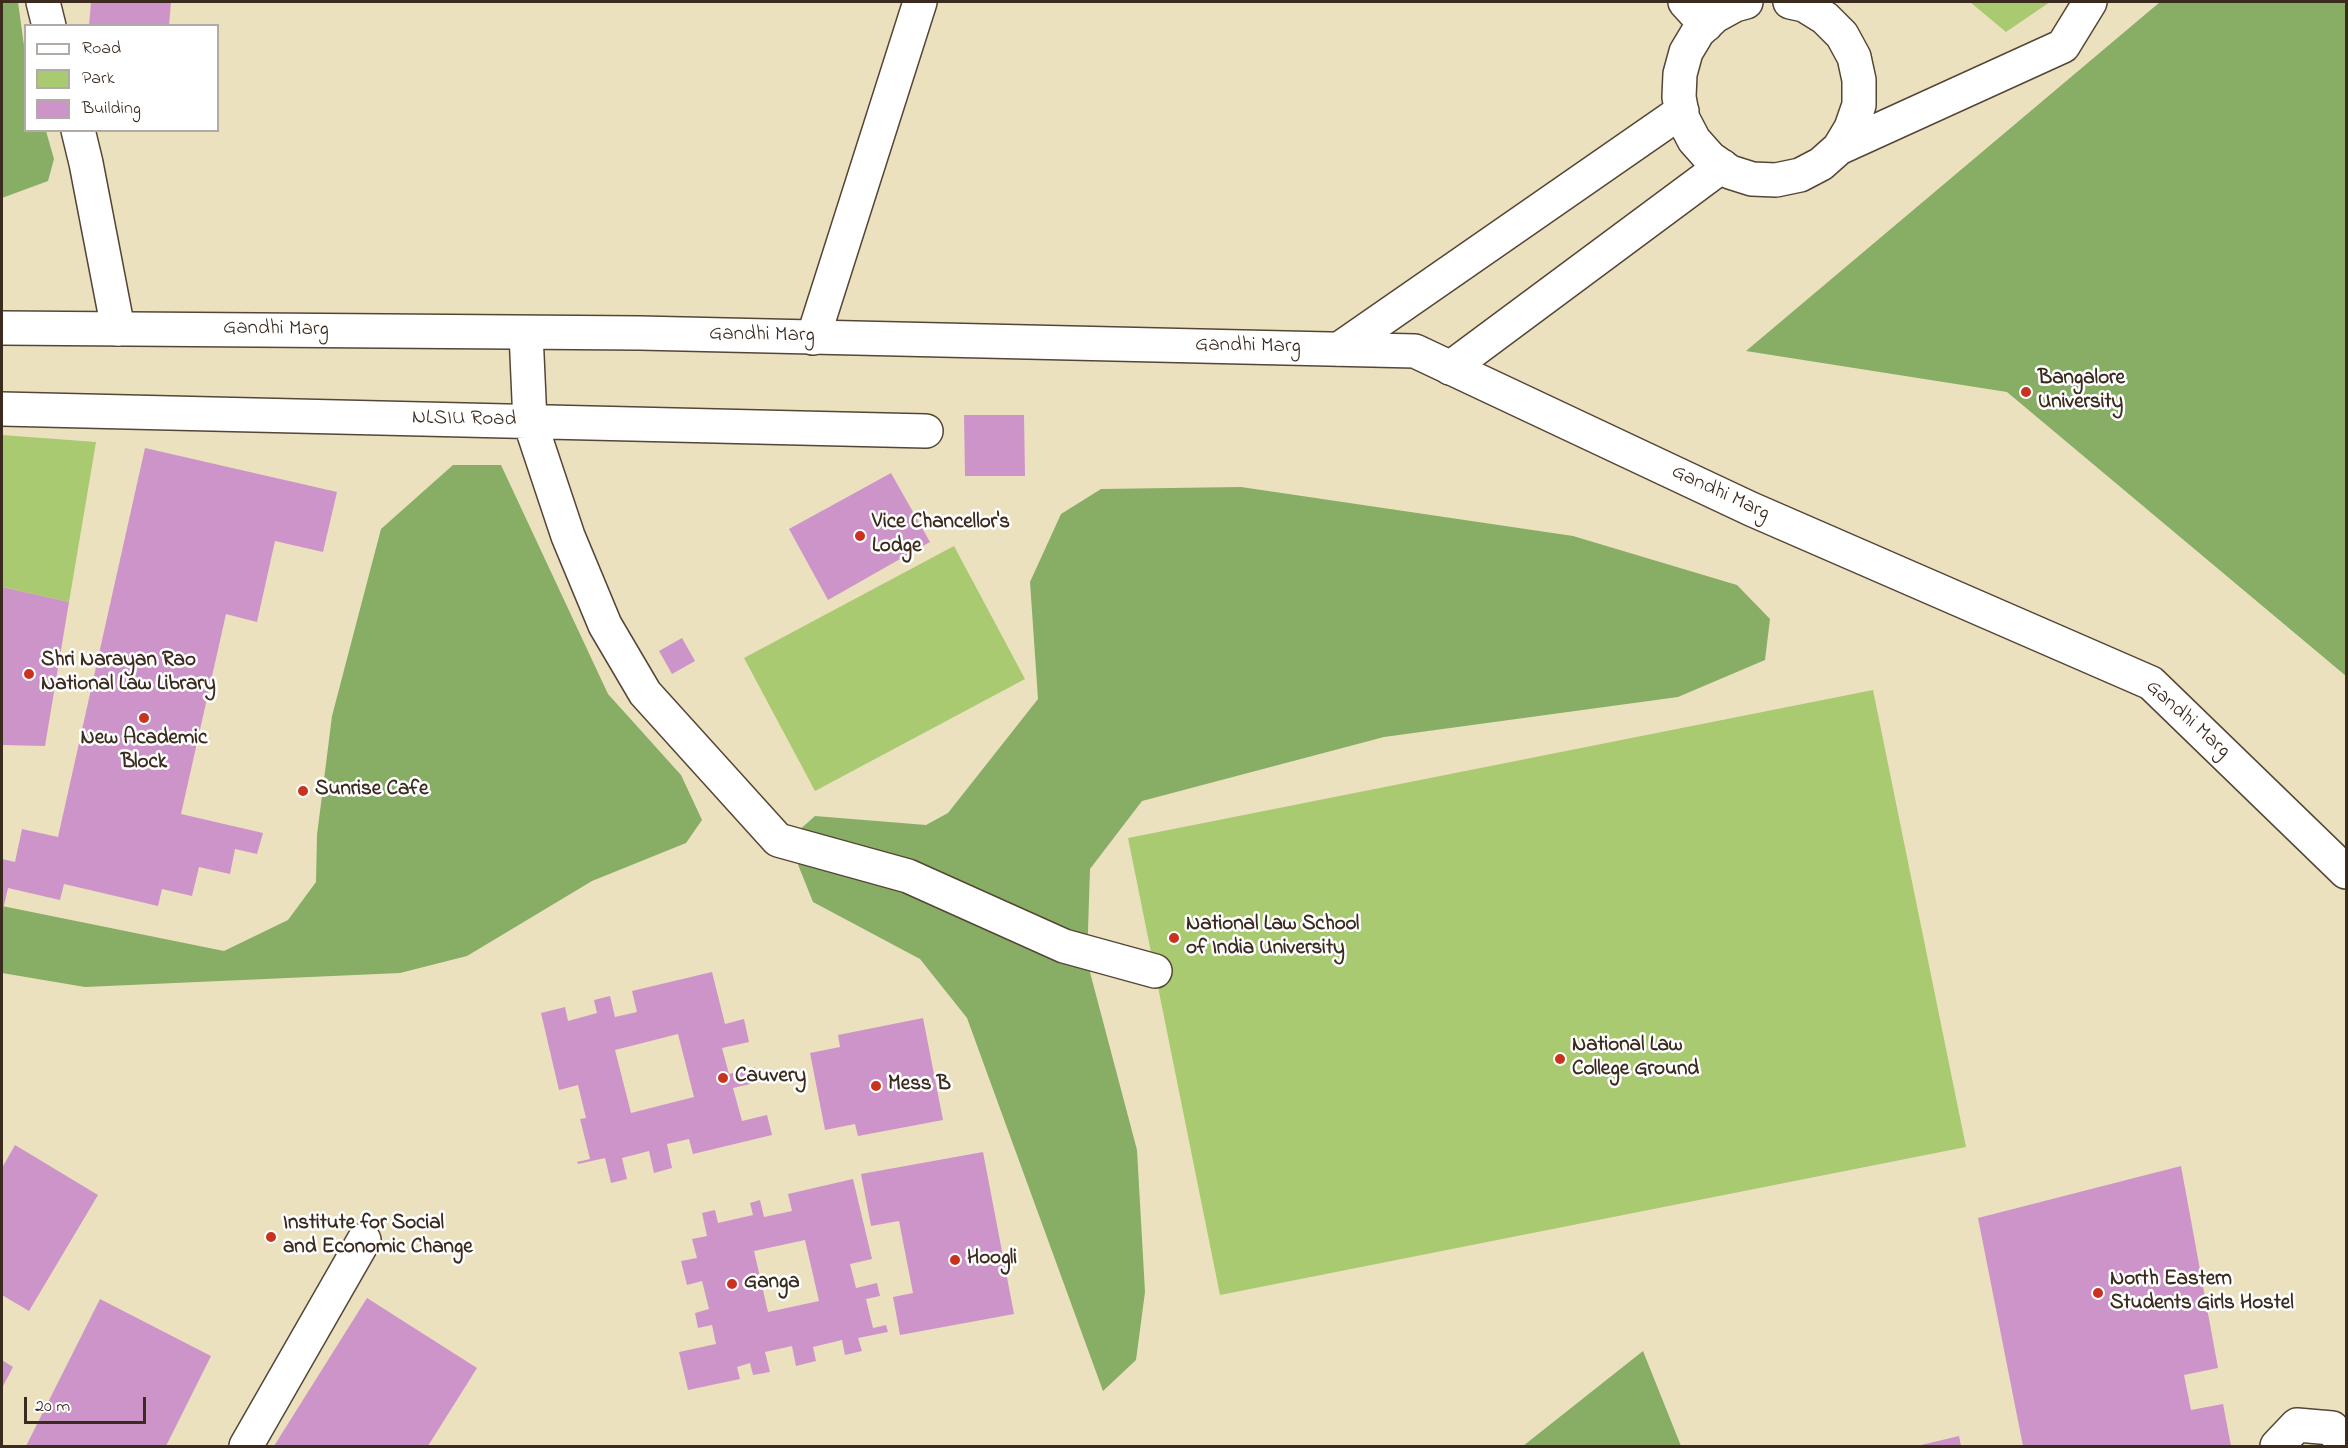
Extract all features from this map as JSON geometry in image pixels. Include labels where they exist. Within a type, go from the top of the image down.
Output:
[{"type":"main road","points":[[43,2],[49,24]]},
{"type":"main road","points":[[813,338],[920,2]]},
{"type":"main road","points":[[1746,2],[1715,16],[1695,13],[1698,32],[1686,51],[1680,74],[1679,97],[1683,119],[1694,140],[1710,158],[1730,171],[1752,179],[1776,180],[1800,175],[1821,164],[1839,148],[2064,46],[2090,2]]},
{"type":"main road","points":[[1790,2],[1804,5],[1825,18],[1839,14],[1842,35],[1854,57],[1859,80],[1859,105],[1851,128],[1839,148]]},
{"type":"main road","points":[[1339,349],[1682,111]]},
{"type":"main road","points":[[78,132],[118,329]]},
{"type":"main road","points":[[1450,368],[1722,166]]},
{"type":"main road","name":"Gandhi Marg","points":[[2,328],[526,333],[1414,351],[1751,508],[2151,683],[2346,872]]},
{"type":"main road","points":[[526,333],[530,422],[568,536],[605,625],[645,693],[778,840],[908,876],[1064,946],[1155,971]]},
{"type":"main road","name":"NLSIU Road","points":[[2,409],[926,431]]},
{"type":"main road","points":[[246,1446],[364,1240]]},
{"type":"main road","points":[[2277,1446],[2297,1425],[2331,1428],[2344,1446]]},
{"type":"green space","points":[[2,2],[18,2],[24,46],[24,132],[46,132],[54,159],[48,181],[2,198]]},
{"type":"green space","points":[[1970,2],[2050,2],[2006,32]]},
{"type":"green space","name":"Bangalore University","points":[[2160,2],[2346,2],[2346,676],[2007,392],[1746,351]]},
{"type":"green space","points":[[2,435],[96,442],[69,602],[2,587]]},
{"type":"green space","points":[[453,465],[501,465],[608,694],[681,775],[702,820],[686,843],[592,881],[467,956],[400,973],[85,987],[2,973],[2,906],[224,951],[288,920],[316,882],[317,835],[332,716],[381,529]]},
{"type":"green space","points":[[1241,487],[1573,536],[1737,585],[1770,619],[1765,660],[1678,697],[1384,737],[1142,801],[1090,869],[1087,961],[1137,1150],[1145,1292],[1136,1360],[1103,1391],[967,1018],[920,959],[813,902],[795,857],[797,832],[815,816],[926,825],[948,813],[1038,699],[1030,582],[1061,514],[1101,489]]},
{"type":"green space","points":[[954,546],[1025,679],[815,791],[744,658]]},
{"type":"green space","name":"National Law College Ground","points":[[1873,690],[1966,1147],[1220,1295],[1128,838]]},
{"type":"green space","points":[[1643,1351],[1681,1446],[1523,1446]]},
{"type":"building","points":[[91,2],[171,2],[169,24],[89,24]]},
{"type":"building","points":[[964,415],[1024,415],[1025,476],[965,476]]},
{"type":"building","name":"New Academic Block","points":[[145,448],[337,492],[323,552],[275,541],[257,622],[226,614],[181,814],[263,833],[257,854],[235,849],[230,874],[199,867],[192,896],[162,889],[158,906],[64,884],[60,900],[8,888],[2,914],[2,859],[15,862],[22,829],[58,837]]},
{"type":"building","name":"Vice Chancellor's Lodge","points":[[891,473],[930,542],[828,600],[789,529]]},
{"type":"building","name":"Shri Narayan Rao National Law Library","points":[[2,587],[69,602],[45,746],[2,745]]},
{"type":"building","points":[[682,638],[695,661],[672,674],[659,651]]},
{"type":"building","name":"Cauvery","points":[[712,972],[725,1024],[744,1019],[749,1042],[722,1048],[729,1074],[755,1067],[759,1082],[733,1088],[742,1121],[767,1115],[772,1135],[693,1154],[689,1139],[667,1144],[672,1168],[654,1173],[649,1151],[622,1158],[627,1179],[611,1183],[605,1158],[578,1164],[577,1162],[590,1159],[580,1119],[586,1118],[578,1085],[559,1090],[541,1013],[565,1007],[568,1021],[597,1013],[594,1000],[610,996],[615,1017],[637,1012],[632,991]],"holes":[[[678,1034],[694,1097],[631,1113],[615,1050]]]},
{"type":"building","name":"Mess B","points":[[923,1018],[943,1120],[858,1136],[855,1124],[825,1130],[810,1053],[840,1047],[838,1035]]},
{"type":"building","points":[[15,1145],[98,1195],[29,1311],[2,1295],[2,1168]]},
{"type":"building","name":"Hoogli","points":[[983,1152],[1014,1314],[900,1335],[893,1297],[913,1293],[899,1221],[871,1226],[861,1174]]},
{"type":"building","name":"North Eastern Students Girls Hostel","points":[[2181,1166],[2218,1368],[2184,1375],[2191,1410],[2223,1404],[2231,1446],[2023,1446],[1978,1218]]},
{"type":"building","name":"Ganga","points":[[853,1179],[872,1259],[850,1264],[856,1288],[877,1283],[880,1296],[866,1299],[873,1328],[886,1325],[888,1332],[858,1338],[862,1351],[845,1355],[842,1340],[813,1347],[816,1361],[796,1366],[792,1346],[765,1352],[770,1372],[753,1375],[750,1363],[737,1367],[740,1379],[688,1390],[679,1352],[716,1344],[712,1325],[698,1328],[695,1313],[709,1309],[702,1281],[687,1285],[681,1261],[697,1258],[692,1239],[707,1236],[702,1213],[715,1210],[718,1223],[753,1215],[750,1203],[760,1200],[764,1217],[792,1211],[788,1194]],"holes":[[[805,1240],[819,1301],[768,1312],[754,1251]]]},
{"type":"building","points":[[367,1298],[477,1368],[428,1446],[274,1446]]},
{"type":"building","points":[[100,1299],[211,1356],[166,1446],[26,1446]]},
{"type":"building","points":[[2,1360],[13,1367],[2,1388]]},
{"type":"building","points":[[1959,1436],[1961,1446],[1917,1446]]},
{"type":"place","name":"Bangalore University","points":[[2026,392]]},
{"type":"place","name":"Vice Chancellor's Lodge","points":[[860,536]]},
{"type":"place","name":"Shri Narayan Rao National Law Library","points":[[29,674]]},
{"type":"place","name":"New Academic Block","points":[[144,718]]},
{"type":"place","name":"Sunrise Cafe","points":[[303,791]]},
{"type":"place","name":"National Law School of India University","points":[[1174,938]]},
{"type":"place","name":"National Law College Ground","points":[[1560,1059]]},
{"type":"place","name":"Cauvery","points":[[723,1078]]},
{"type":"place","name":"Mess B","points":[[876,1086]]},
{"type":"place","name":"Institute for Social and Economic Change","points":[[271,1237]]},
{"type":"place","name":"Hoogli","points":[[955,1260]]},
{"type":"place","name":"Ganga","points":[[732,1284]]},
{"type":"place","name":"North Eastern Students Girls Hostel","points":[[2098,1293]]}]
